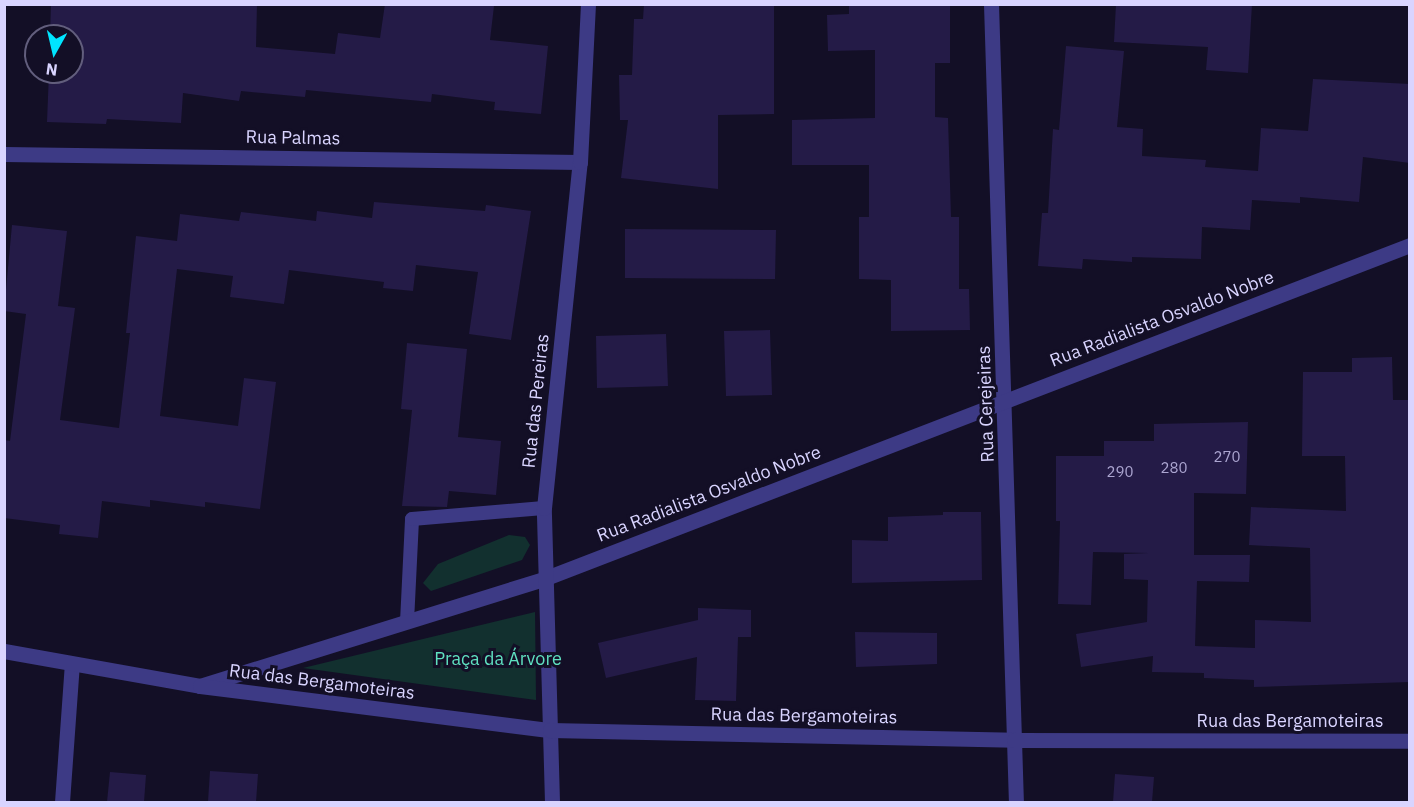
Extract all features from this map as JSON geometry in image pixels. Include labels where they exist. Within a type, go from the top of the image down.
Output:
[{"type":"street","name":"Rua das Pereiras","points":[[552,802],[544,508],[580,162],[588,4]]},
{"type":"street","name":"Rua Cerejeiras","points":[[991,4],[1006,401],[1016,802]]},
{"type":"street","name":"Rua Palmas","points":[[4,154],[580,162]]},
{"type":"street","name":"Rua Radialista Osvaldo Nobre","points":[[4,651],[201,686],[546,578],[1410,245]]},
{"type":"street","points":[[62,802],[72,664]]},
{"type":"street","name":"Rua das Bergamoteiras","points":[[201,686],[550,730],[1014,740],[1410,741]]},
{"type":"lane","points":[[407,622],[412,519],[544,508]]},
{"type":"green space","points":[[509,535],[525,537],[530,545],[522,560],[431,591],[423,583],[438,564]]},
{"type":"green space","name":"Praça da Árvore","points":[[535,612],[536,700],[303,668]]},
{"type":"building","points":[[51,4],[257,4],[256,47],[335,54],[338,33],[380,38],[385,4],[494,6],[490,40],[548,46],[541,114],[494,110],[495,102],[432,94],[431,102],[306,90],[305,97],[241,91],[239,101],[183,93],[181,123],[107,119],[106,124],[47,122],[49,84],[84,84],[84,24],[50,24]]},
{"type":"building","points":[[644,4],[774,4],[774,114],[718,115],[718,189],[621,178],[628,120],[620,120],[619,75],[632,75],[634,19],[643,19]]},
{"type":"building","points":[[849,4],[950,4],[950,63],[935,63],[935,117],[948,118],[951,217],[959,217],[959,289],[969,289],[970,330],[891,331],[891,280],[859,279],[859,217],[869,217],[869,165],[792,165],[792,120],[875,118],[875,50],[828,51],[827,15],[849,14]]},
{"type":"building","points":[[1116,4],[1252,4],[1248,73],[1206,70],[1208,47],[1114,42]]},
{"type":"building","points":[[1066,46],[1124,51],[1117,127],[1143,129],[1142,156],[1206,160],[1205,167],[1258,171],[1261,128],[1308,131],[1313,79],[1410,84],[1410,163],[1363,157],[1359,202],[1300,197],[1300,203],[1252,200],[1250,230],[1202,227],[1201,259],[1132,257],[1132,262],[1083,259],[1082,269],[1038,266],[1042,213],[1048,213],[1053,129],[1059,130]]},
{"type":"building","points":[[374,202],[485,211],[486,205],[531,211],[511,340],[469,334],[478,272],[416,265],[413,291],[383,288],[384,282],[289,270],[284,304],[230,297],[233,276],[177,269],[160,416],[238,426],[244,378],[276,382],[260,509],[205,502],[205,507],[150,500],[150,507],[102,501],[98,538],[59,534],[60,525],[4,518],[4,440],[10,441],[26,314],[4,311],[12,225],[67,231],[58,306],[75,308],[60,420],[119,428],[130,333],[126,333],[136,236],[177,241],[180,214],[239,221],[241,212],[316,221],[317,211],[372,218]]},
{"type":"building","points":[[625,229],[776,230],[775,279],[625,278]]},
{"type":"building","points":[[770,330],[772,395],[726,396],[724,331]]},
{"type":"building","points":[[666,334],[668,386],[597,388],[596,336]]},
{"type":"building","points":[[407,343],[467,349],[458,437],[501,441],[496,495],[449,491],[447,507],[402,506],[412,410],[401,409]]},
{"type":"building","points":[[1392,357],[1393,400],[1410,400],[1410,682],[1254,687],[1254,680],[1204,678],[1204,673],[1152,672],[1153,656],[1081,667],[1076,634],[1147,622],[1148,580],[1124,579],[1124,554],[1149,553],[1093,552],[1091,605],[1058,604],[1060,521],[1056,521],[1056,456],[1104,456],[1104,441],[1154,441],[1154,424],[1248,422],[1246,494],[1194,493],[1194,555],[1250,555],[1249,582],[1197,581],[1195,646],[1255,648],[1255,620],[1311,622],[1310,548],[1249,545],[1251,507],[1346,511],[1345,456],[1302,456],[1303,372],[1352,372],[1352,358]]},
{"type":"building","points":[[943,512],[981,512],[982,580],[852,583],[852,540],[888,541],[888,517],[943,515]]},
{"type":"building","points":[[698,608],[751,610],[751,637],[738,637],[736,701],[695,700],[697,657],[606,678],[598,643],[698,620]]},
{"type":"building","points":[[855,632],[937,633],[937,664],[856,667]]},
{"type":"building","points":[[210,771],[258,774],[256,802],[208,802]]},
{"type":"building","points":[[110,772],[146,775],[144,802],[107,802]]},
{"type":"building","points":[[1115,774],[1154,777],[1152,802],[1113,802]]}]
